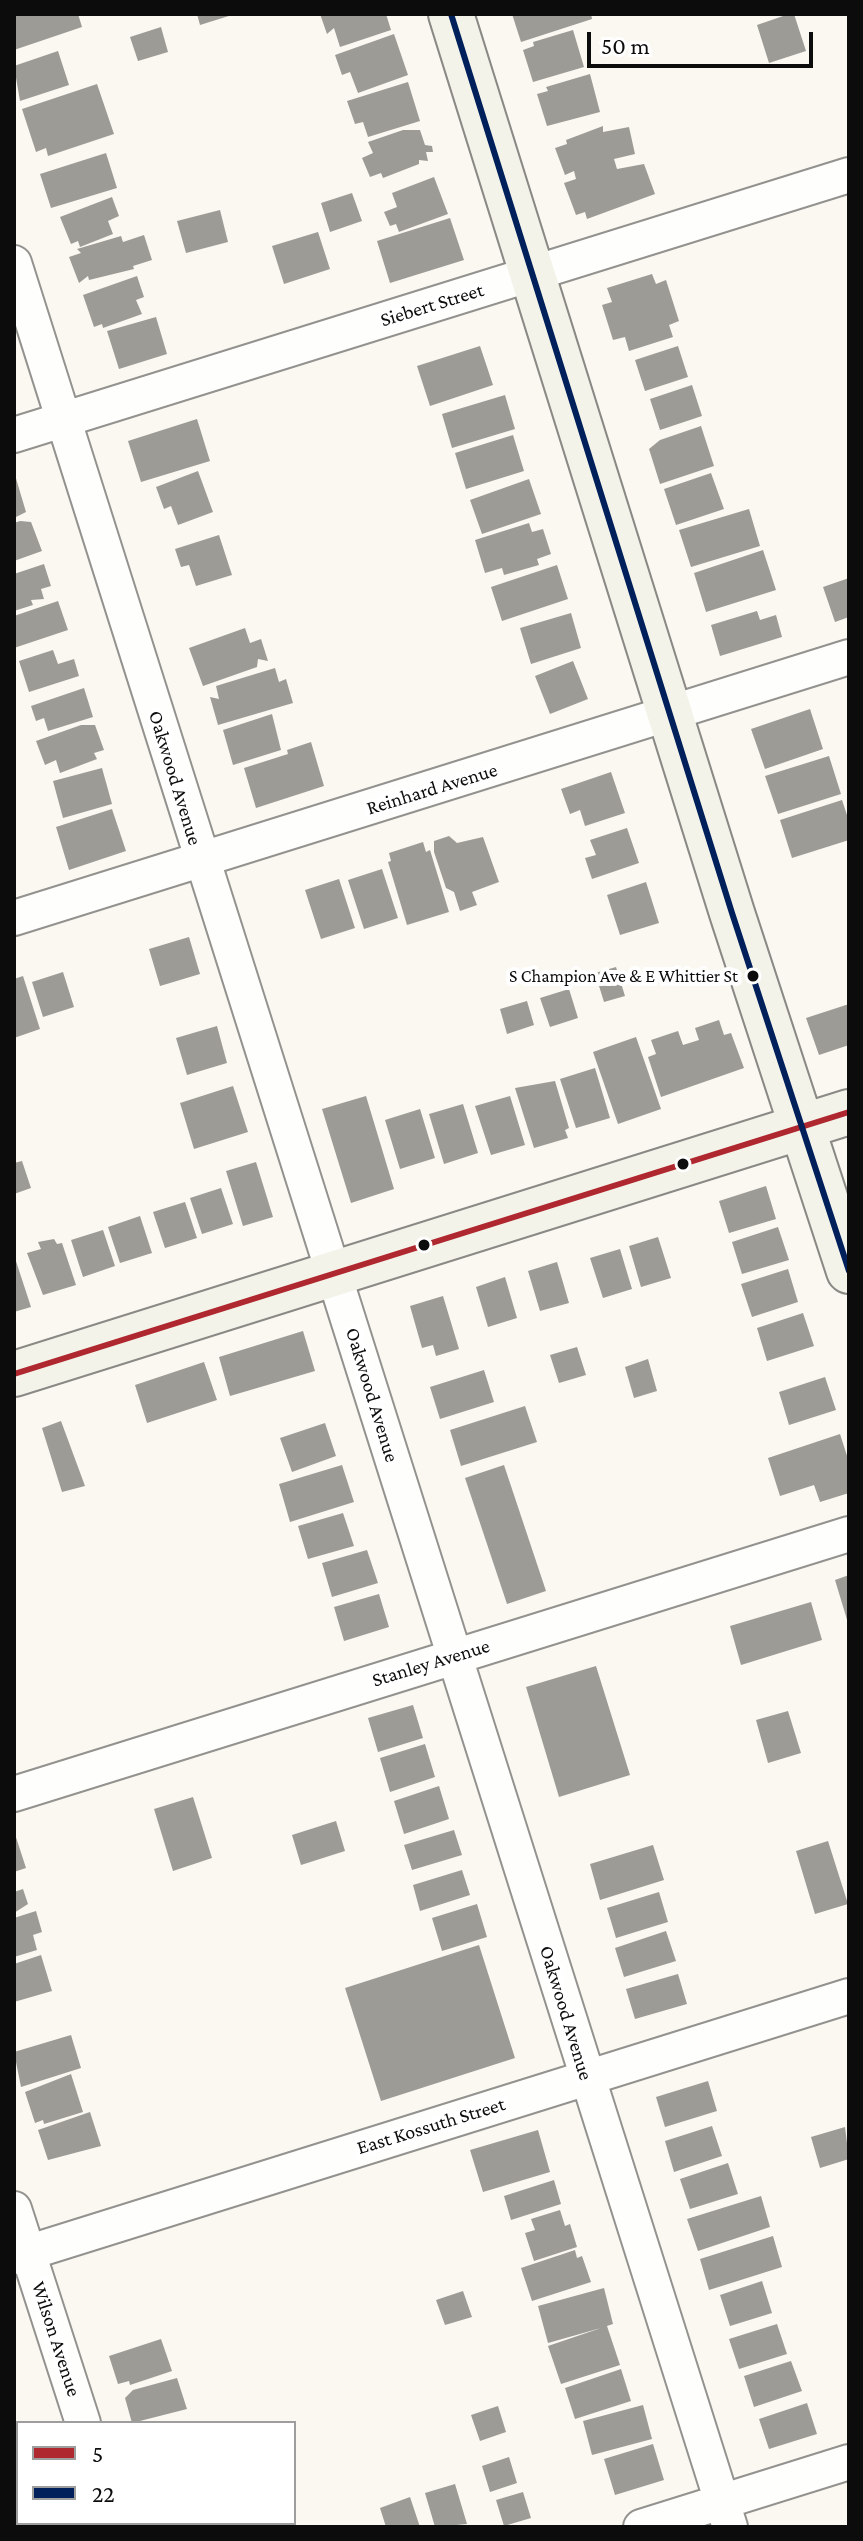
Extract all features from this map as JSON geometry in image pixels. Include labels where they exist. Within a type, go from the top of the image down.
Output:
[{"type":"street","points":[[451,14],[669,714],[849,1271]]},
{"type":"street","name":"Siebert Street","points":[[14,435],[849,175]]},
{"type":"street","name":"Oakwood Avenue","points":[[14,263],[726,2514]]},
{"type":"street","name":"Reinhard Avenue","points":[[14,918],[849,657]]},
{"type":"street","points":[[14,1374],[849,1112]]},
{"type":"street","name":"Stanley Avenue","points":[[14,1794],[849,1534]]},
{"type":"street","name":"East Kossuth Street","points":[[21,2255],[849,1996]]},
{"type":"street","name":"Wilson Avenue","points":[[14,2209],[21,2255],[82,2421]]},
{"type":"street","points":[[641,2527],[726,2514],[849,2462]]},
{"type":"building","points":[[14,14],[78,14],[82,27],[14,50]]},
{"type":"building","points":[[197,14],[232,14],[232,15],[200,25]]},
{"type":"building","points":[[320,14],[386,14],[391,30],[340,47],[334,28],[327,34]]},
{"type":"building","points":[[512,14],[591,14],[592,19],[521,42]]},
{"type":"building","points":[[794,14],[806,51],[769,63],[757,25]]},
{"type":"building","points":[[161,27],[168,52],[138,61],[130,37]]},
{"type":"building","points":[[573,30],[584,67],[533,82],[523,50],[534,46],[533,42]]},
{"type":"building","points":[[394,34],[408,75],[358,93],[350,72],[342,75],[335,55]]},
{"type":"building","points":[[58,51],[69,85],[20,101],[14,66]]},
{"type":"building","points":[[590,74],[600,112],[547,126],[537,94],[548,91],[546,87]]},
{"type":"building","points":[[408,82],[420,121],[368,137],[363,122],[355,124],[347,101]]},
{"type":"building","points":[[97,84],[114,134],[48,156],[46,148],[36,152],[22,109]]},
{"type":"building","points":[[603,126],[603,132],[629,127],[635,154],[614,159],[617,169],[644,164],[655,194],[587,219],[585,212],[576,215],[564,183],[576,179],[574,171],[565,175],[555,148],[567,144],[566,140]]},
{"type":"building","points":[[403,130],[420,130],[425,145],[432,146],[433,152],[426,152],[428,161],[419,160],[419,164],[383,178],[381,173],[370,177],[362,158],[373,153],[368,142]]},
{"type":"building","points":[[106,153],[117,188],[51,208],[40,174]]},
{"type":"building","points":[[434,177],[448,214],[399,232],[396,224],[390,226],[384,212],[397,207],[392,193]]},
{"type":"building","points":[[352,193],[362,221],[330,232],[321,203]]},
{"type":"building","points":[[112,197],[119,216],[108,221],[113,234],[80,247],[78,241],[71,244],[60,217]]},
{"type":"building","points":[[220,210],[228,242],[186,253],[177,221]]},
{"type":"building","points":[[450,218],[464,260],[390,283],[377,241]]},
{"type":"building","points":[[318,232],[330,269],[284,284],[272,246]]},
{"type":"building","points":[[144,235],[152,260],[133,266],[134,269],[89,280],[88,276],[79,283],[69,257],[81,253],[77,249],[121,236],[123,242]]},
{"type":"building","points":[[652,274],[656,284],[666,280],[679,321],[669,325],[673,337],[629,351],[625,337],[613,340],[602,305],[612,302],[607,288]]},
{"type":"building","points":[[137,276],[144,297],[136,300],[142,314],[103,328],[102,324],[94,327],[83,295]]},
{"type":"building","points":[[156,317],[167,354],[119,369],[107,331]]},
{"type":"building","points":[[480,346],[493,385],[430,406],[417,366]]},
{"type":"building","points":[[678,346],[688,377],[645,391],[635,360]]},
{"type":"building","points":[[692,385],[702,416],[660,430],[650,399]]},
{"type":"building","points":[[505,395],[515,429],[452,448],[442,414]]},
{"type":"building","points":[[197,419],[210,461],[141,482],[128,441]]},
{"type":"building","points":[[701,426],[714,466],[660,484],[649,449],[660,440]]},
{"type":"building","points":[[513,435],[524,471],[466,489],[455,453]]},
{"type":"building","points":[[198,471],[213,512],[178,525],[171,506],[164,509],[156,487]]},
{"type":"building","points":[[711,473],[724,509],[676,525],[664,489]]},
{"type":"building","points":[[14,475],[26,512],[14,518]]},
{"type":"building","points":[[529,479],[541,514],[482,534],[470,500]]},
{"type":"building","points":[[749,509],[760,546],[691,567],[679,530]]},
{"type":"building","points":[[31,522],[42,551],[14,561],[14,523]]},
{"type":"building","points":[[529,523],[532,532],[543,529],[551,554],[537,559],[539,565],[504,575],[502,568],[485,573],[475,540]]},
{"type":"building","points":[[219,535],[232,575],[196,586],[189,565],[181,567],[175,549]]},
{"type":"building","points":[[763,550],[776,590],[706,612],[694,573]]},
{"type":"building","points":[[44,564],[51,586],[41,589],[44,599],[31,600],[33,605],[14,611],[14,574]]},
{"type":"building","points":[[557,565],[568,599],[502,621],[491,587]]},
{"type":"building","points":[[849,578],[849,617],[835,622],[823,587]]},
{"type":"building","points":[[58,601],[68,630],[14,648],[14,616]]},
{"type":"building","points":[[757,611],[760,620],[776,615],[782,637],[720,656],[711,625]]},
{"type":"building","points":[[571,613],[581,648],[531,664],[520,628]]},
{"type":"building","points":[[245,628],[250,643],[261,639],[268,661],[258,659],[257,667],[203,686],[189,648]]},
{"type":"building","points":[[53,650],[58,664],[74,659],[79,676],[29,692],[19,661]]},
{"type":"building","points":[[573,661],[588,699],[550,714],[535,676]]},
{"type":"building","points":[[275,668],[279,682],[286,679],[293,703],[218,725],[210,697],[219,699],[216,686]]},
{"type":"building","points":[[84,688],[93,717],[48,731],[44,718],[36,721],[31,706]]},
{"type":"building","points":[[810,709],[823,749],[765,769],[751,729]]},
{"type":"building","points":[[272,714],[281,750],[233,765],[223,730]]},
{"type":"building","points":[[81,725],[95,725],[104,750],[94,753],[97,759],[60,773],[56,760],[45,765],[36,741]]},
{"type":"building","points":[[311,742],[324,786],[256,808],[244,768],[288,754],[287,750]]},
{"type":"building","points":[[829,756],[841,794],[778,814],[765,776]]},
{"type":"building","points":[[102,768],[112,804],[63,818],[53,781]]},
{"type":"building","points":[[611,772],[625,813],[585,826],[580,810],[570,814],[561,789]]},
{"type":"building","points":[[842,800],[849,821],[849,840],[792,858],[780,820]]},
{"type":"building","points":[[112,809],[126,851],[69,870],[56,827]]},
{"type":"building","points":[[627,828],[639,863],[592,879],[585,858],[596,855],[590,840]]},
{"type":"building","points":[[449,836],[457,843],[483,837],[499,882],[472,892],[477,905],[460,911],[454,892],[446,888],[434,852],[434,841]]},
{"type":"building","points":[[423,842],[426,852],[430,850],[449,912],[407,925],[388,862],[391,861],[389,853]]},
{"type":"building","points":[[382,869],[398,918],[364,929],[348,880]]},
{"type":"building","points":[[339,879],[355,928],[321,939],[305,890]]},
{"type":"building","points":[[646,882],[659,923],[620,935],[607,895]]},
{"type":"building","points":[[189,937],[200,974],[160,986],[149,949]]},
{"type":"building","points":[[616,967],[625,996],[604,1002],[595,973]]},
{"type":"building","points":[[63,972],[74,1007],[43,1017],[32,982]]},
{"type":"building","points":[[23,976],[40,1029],[14,1038],[14,979]]},
{"type":"building","points":[[569,989],[578,1018],[550,1027],[540,998]]},
{"type":"building","points":[[527,1001],[534,1025],[507,1034],[500,1009]]},
{"type":"building","points":[[849,1004],[849,1045],[819,1055],[806,1018]]},
{"type":"building","points":[[719,1020],[724,1035],[731,1033],[744,1068],[661,1097],[648,1057],[656,1054],[651,1040],[678,1031],[683,1045],[699,1040],[695,1028]]},
{"type":"building","points":[[217,1026],[227,1063],[187,1075],[176,1038]]},
{"type":"building","points":[[636,1037],[661,1109],[618,1124],[593,1052]]},
{"type":"building","points":[[595,1068],[610,1118],[576,1128],[560,1079]]},
{"type":"building","points":[[555,1081],[569,1128],[565,1130],[568,1138],[534,1148],[515,1088]]},
{"type":"building","points":[[233,1086],[248,1132],[194,1149],[180,1103]]},
{"type":"building","points":[[366,1096],[394,1189],[351,1203],[322,1109]]},
{"type":"building","points":[[510,1096],[525,1145],[491,1155],[475,1106]]},
{"type":"building","points":[[463,1104],[478,1153],[444,1164],[429,1114]]},
{"type":"building","points":[[420,1109],[435,1158],[400,1169],[385,1120]]},
{"type":"building","points":[[22,1161],[31,1188],[14,1194],[14,1163]]},
{"type":"building","points":[[256,1162],[273,1217],[243,1226],[226,1171]]},
{"type":"building","points":[[766,1186],[776,1219],[729,1233],[719,1201]]},
{"type":"building","points":[[221,1188],[233,1224],[202,1234],[190,1198]]},
{"type":"building","points":[[185,1202],[197,1238],[165,1248],[153,1212]]},
{"type":"building","points":[[140,1216],[152,1253],[120,1263],[108,1227]]},
{"type":"building","points":[[778,1227],[789,1260],[742,1274],[732,1242]]},
{"type":"building","points":[[103,1230],[115,1266],[83,1277],[71,1240]]},
{"type":"building","points":[[658,1237],[671,1278],[641,1287],[629,1246]]},
{"type":"building","points":[[54,1239],[57,1244],[62,1243],[76,1285],[43,1295],[27,1253],[41,1249],[38,1242]]},
{"type":"building","points":[[620,1249],[632,1289],[603,1298],[590,1258]]},
{"type":"building","points":[[14,1255],[31,1307],[14,1312]]},
{"type":"building","points":[[557,1262],[569,1303],[540,1311],[528,1271]]},
{"type":"building","points":[[788,1269],[798,1302],[752,1317],[741,1284]]},
{"type":"building","points":[[505,1277],[517,1318],[488,1327],[476,1287]]},
{"type":"building","points":[[443,1296],[459,1349],[436,1356],[433,1345],[422,1348],[410,1306]]},
{"type":"building","points":[[803,1313],[814,1346],[767,1361],[757,1328]]},
{"type":"building","points":[[303,1331],[315,1371],[230,1396],[219,1357]]},
{"type":"building","points":[[577,1347],[586,1375],[559,1383],[550,1355]]},
{"type":"building","points":[[648,1359],[657,1391],[634,1398],[625,1367]]},
{"type":"building","points":[[204,1362],[217,1400],[147,1423],[135,1385]]},
{"type":"building","points":[[484,1370],[494,1402],[440,1419],[430,1387]]},
{"type":"building","points":[[825,1377],[836,1410],[789,1425],[779,1392]]},
{"type":"building","points":[[525,1406],[537,1442],[461,1466],[450,1430]]},
{"type":"building","points":[[61,1421],[85,1486],[62,1492],[42,1428]]},
{"type":"building","points":[[325,1423],[336,1456],[292,1472],[280,1438]]},
{"type":"building","points":[[840,1434],[849,1462],[849,1493],[820,1502],[814,1485],[780,1496],[768,1458]]},
{"type":"building","points":[[342,1465],[354,1502],[290,1522],[279,1484]]},
{"type":"building","points":[[504,1465],[546,1591],[507,1604],[465,1478]]},
{"type":"building","points":[[343,1513],[354,1546],[308,1559],[298,1526]]},
{"type":"building","points":[[367,1550],[378,1583],[332,1597],[322,1563]]},
{"type":"building","points":[[849,1575],[849,1623],[848,1623],[835,1580]]},
{"type":"building","points":[[379,1594],[389,1627],[344,1641],[334,1607]]},
{"type":"building","points":[[811,1602],[822,1640],[741,1665],[730,1626]]},
{"type":"building","points":[[596,1666],[630,1775],[559,1797],[526,1687]]},
{"type":"building","points":[[413,1705],[423,1738],[378,1752],[368,1718]]},
{"type":"building","points":[[788,1711],[801,1753],[768,1763],[756,1720]]},
{"type":"building","points":[[425,1744],[435,1777],[390,1792],[380,1758]]},
{"type":"building","points":[[439,1786],[449,1819],[404,1834],[394,1801]]},
{"type":"building","points":[[193,1797],[212,1858],[173,1871],[154,1809]]},
{"type":"building","points":[[336,1821],[345,1851],[301,1865],[292,1835]]},
{"type":"building","points":[[454,1830],[462,1855],[412,1870],[404,1845]]},
{"type":"building","points":[[14,1831],[26,1868],[14,1872]]},
{"type":"building","points":[[828,1841],[848,1904],[815,1914],[796,1851]]},
{"type":"building","points":[[653,1845],[664,1880],[600,1900],[590,1864]]},
{"type":"building","points":[[462,1870],[470,1895],[420,1911],[413,1885]]},
{"type":"building","points":[[23,1889],[28,1904],[14,1913],[14,1892]]},
{"type":"building","points":[[659,1892],[668,1922],[616,1938],[607,1908]]},
{"type":"building","points":[[477,1904],[487,1937],[442,1951],[432,1918]]},
{"type":"building","points":[[36,1911],[42,1932],[33,1935],[37,1950],[14,1957],[14,1918]]},
{"type":"building","points":[[666,1931],[676,1961],[624,1977],[615,1948]]},
{"type":"building","points":[[479,1945],[515,2058],[381,2101],[345,1988]]},
{"type":"building","points":[[41,1955],[52,1991],[14,2002],[14,1964]]},
{"type":"building","points":[[678,1974],[687,2004],[635,2019],[626,1989]]},
{"type":"building","points":[[71,2035],[81,2068],[21,2087],[14,2052]]},
{"type":"building","points":[[71,2074],[83,2112],[44,2124],[43,2120],[35,2123],[25,2092]]},
{"type":"building","points":[[708,2081],[717,2111],[665,2127],[656,2097]]},
{"type":"building","points":[[90,2112],[101,2146],[48,2160],[38,2130]]},
{"type":"building","points":[[712,2126],[722,2156],[674,2172],[665,2141]]},
{"type":"building","points":[[845,2127],[849,2159],[820,2168],[811,2137]]},
{"type":"building","points":[[538,2130],[550,2172],[483,2192],[470,2150]]},
{"type":"building","points":[[728,2163],[738,2194],[690,2209],[680,2179]]},
{"type":"building","points":[[554,2180],[561,2204],[511,2220],[504,2196]]},
{"type":"building","points":[[761,2196],[770,2227],[698,2251],[687,2219]]},
{"type":"building","points":[[560,2210],[565,2226],[570,2224],[577,2247],[534,2261],[525,2233],[535,2230],[531,2219]]},
{"type":"building","points":[[773,2236],[782,2267],[709,2290],[700,2259]]},
{"type":"building","points":[[575,2250],[577,2258],[582,2256],[591,2282],[532,2301],[521,2268]]},
{"type":"building","points":[[762,2281],[772,2313],[730,2326],[720,2295]]},
{"type":"building","points":[[604,2288],[613,2324],[607,2326],[620,2365],[561,2384],[548,2346],[601,2328],[548,2343],[538,2306]]},
{"type":"building","points":[[463,2291],[472,2317],[445,2325],[436,2300]]},
{"type":"building","points":[[777,2324],[787,2354],[739,2369],[729,2339]]},
{"type":"building","points":[[161,2339],[172,2371],[130,2385],[129,2381],[118,2384],[109,2356]]},
{"type":"building","points":[[791,2361],[802,2391],[754,2407],[744,2376]]},
{"type":"building","points":[[621,2369],[631,2401],[575,2419],[565,2388]]},
{"type":"building","points":[[177,2378],[187,2409],[131,2421],[125,2398],[133,2390]]},
{"type":"building","points":[[807,2403],[817,2434],[769,2449],[759,2419]]},
{"type":"building","points":[[643,2405],[652,2439],[592,2455],[583,2421]]},
{"type":"building","points":[[498,2406],[506,2432],[480,2441],[471,2415]]},
{"type":"building","points":[[653,2444],[664,2480],[615,2495],[604,2459]]},
{"type":"building","points":[[509,2457],[517,2483],[490,2492],[482,2466]]},
{"type":"building","points":[[14,2470],[16,2470],[14,2500]]},
{"type":"building","points":[[455,2484],[467,2524],[435,2527],[425,2493]]},
{"type":"building","points":[[523,2492],[531,2518],[504,2526],[496,2500]]},
{"type":"building","points":[[410,2497],[420,2527],[386,2527],[380,2508]]},
{"type":"building","points":[[14,2513],[16,2525],[36,2527],[14,2527]]},
{"type":"building","points":[[174,2525],[225,2527],[175,2527]]},
{"type":"transit line","name":"22","points":[[451,14],[732,913],[849,1271]]},
{"type":"transit line","name":"5","points":[[14,1374],[849,1112]]},
{"type":"place","name":"S Champion Ave & E Whittier St","points":[[753,976]]}]
